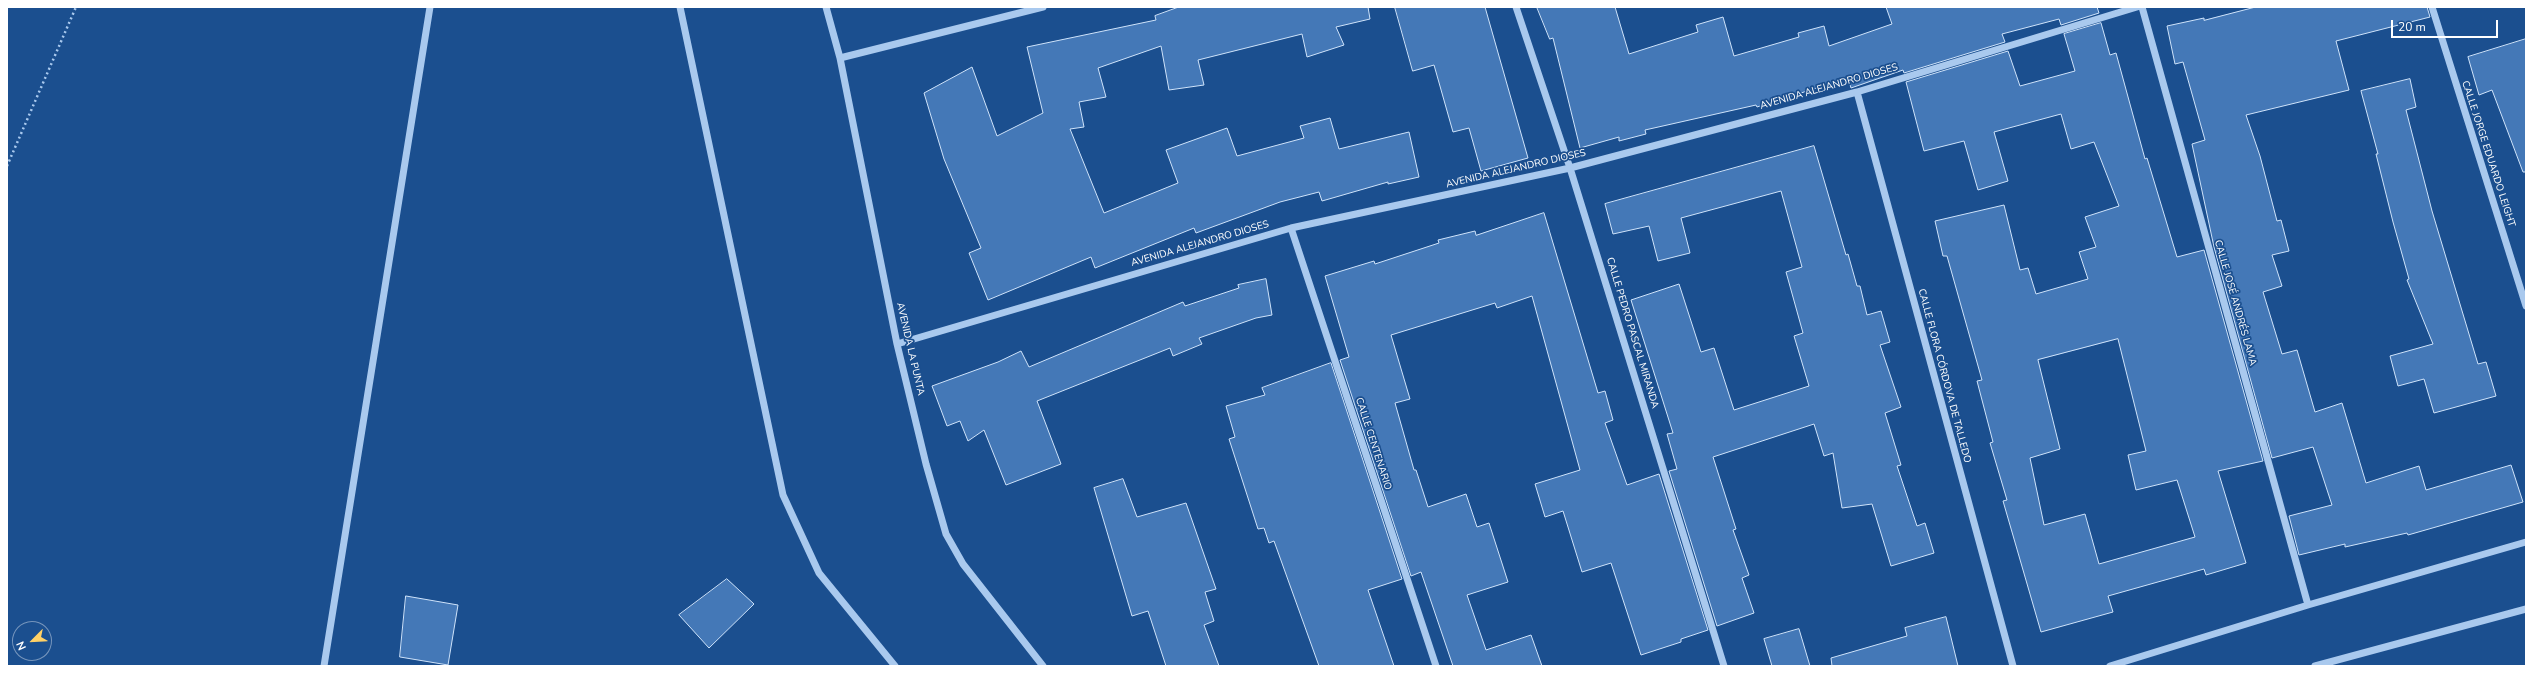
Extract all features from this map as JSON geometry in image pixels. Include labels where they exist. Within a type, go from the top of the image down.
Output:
[{"type":"street","points":[[324,666],[430,7]]},
{"type":"street","points":[[680,7],[783,495],[819,573],[895,666]]},
{"type":"street","name":"AVENIDA LA PUNTA","points":[[826,7],[840,58],[897,344],[926,464],[946,534],[962,564],[1042,666]]},
{"type":"street","points":[[840,58],[1043,7]]},
{"type":"street","name":"CALLE PEDRO PASCAL MIRANDA","points":[[1516,7],[1570,168],[1724,666]]},
{"type":"street","name":"AVENIDA ALEJANDRO DIOSES","points":[[897,344],[1291,228],[1570,168],[1857,92],[2137,7]]},
{"type":"street","name":"CALLE JOSÉ ANDRÉS LAMA","points":[[2142,7],[2308,605]]},
{"type":"street","name":"CALLE JORGE EDUARDO LEIGHT","points":[[2432,7],[2526,306]]},
{"type":"street","name":"CALLE FLORA CÓRDOVA DE TALLEDO","points":[[1857,92],[2013,666]]},
{"type":"street","name":"CALLE CENTENARIO","points":[[1291,228],[1436,666]]},
{"type":"street","points":[[2110,666],[2308,605],[2526,542]]},
{"type":"street","points":[[2315,666],[2526,609]]},
{"type":"path","points":[[7,166],[76,7]]},
{"type":"building","points":[[1179,7],[1368,7],[1370,19],[1336,27],[1344,45],[1307,57],[1302,34],[1198,60],[1204,85],[1169,90],[1161,46],[1098,68],[1106,97],[1079,102],[1084,127],[1070,129],[1104,213],[1178,183],[1166,150],[1227,128],[1237,156],[1304,138],[1300,126],[1330,118],[1339,149],[1409,132],[1419,177],[1388,184],[1388,182],[1322,201],[1319,192],[1280,202],[1196,233],[1194,228],[1095,268],[1091,257],[988,300],[969,253],[981,248],[944,159],[924,93],[972,67],[997,136],[1043,113],[1027,47],[1156,20],[1155,16]]},
{"type":"building","points":[[1395,7],[1485,7],[1528,158],[1481,171],[1469,128],[1453,132],[1434,65],[1413,71]]},
{"type":"building","points":[[1537,7],[1615,7],[1629,54],[1698,32],[1696,25],[1723,17],[1734,56],[1799,37],[1798,33],[1824,26],[1829,46],[1892,24],[1886,7],[2097,7],[2099,13],[2061,25],[2059,19],[2002,34],[2005,42],[1904,73],[1903,70],[1851,88],[1848,78],[1757,107],[1756,105],[1645,130],[1646,134],[1619,141],[1619,137],[1580,148],[1553,38],[1550,39]]},
{"type":"building","points":[[2256,7],[2427,7],[2430,17],[2336,41],[2349,90],[2246,115],[2260,156],[2277,221],[2281,220],[2289,251],[2272,255],[2282,286],[2263,292],[2282,354],[2297,350],[2315,412],[2342,403],[2366,483],[2419,466],[2426,490],[2511,465],[2523,502],[2408,535],[2407,533],[2345,547],[2345,544],[2299,555],[2289,516],[2332,505],[2313,447],[2272,458],[2214,247],[2192,144],[2205,140],[2183,62],[2175,64],[2167,26],[2204,18],[2204,20]]},
{"type":"building","points":[[2101,23],[2110,55],[2116,53],[2145,159],[2147,158],[2177,257],[2204,250],[2263,461],[2218,471],[2246,563],[2206,575],[2204,569],[2108,596],[2113,612],[2041,632],[2003,501],[2007,500],[1990,443],[1993,442],[1977,381],[1982,380],[1947,256],[1943,256],[1935,221],[2004,205],[2020,270],[2028,268],[2036,294],[2088,279],[2079,252],[2096,247],[2085,217],[2119,206],[2094,142],[2071,149],[2061,114],[1994,132],[2008,181],[1978,190],[1964,141],[1924,151],[1906,82],[2008,51],[2020,86],[2075,71],[2064,34]],"holes":[[[2118,339],[2146,451],[2128,455],[2136,490],[2177,480],[2195,537],[2099,564],[2085,514],[2044,525],[2030,458],[2060,449],[2038,360]]]},
{"type":"building","points":[[2526,39],[2526,172],[2523,172],[2492,90],[2479,95],[2468,57]]},
{"type":"building","points":[[2410,79],[2416,107],[2406,110],[2432,211],[2478,364],[2486,362],[2496,396],[2434,413],[2424,379],[2398,386],[2390,356],[2433,344],[2407,280],[2409,279],[2393,222],[2376,154],[2378,154],[2361,91]]},
{"type":"building","points":[[1814,146],[1846,255],[1848,254],[1857,286],[1860,286],[1867,315],[1881,311],[1890,342],[1880,345],[1901,407],[1885,413],[1901,465],[1897,466],[1917,526],[1925,523],[1934,553],[1891,566],[1872,504],[1842,508],[1833,453],[1824,456],[1814,424],[1713,457],[1736,529],[1733,530],[1749,575],[1742,578],[1754,613],[1717,626],[1669,471],[1677,469],[1667,434],[1673,433],[1631,300],[1679,284],[1701,352],[1714,348],[1734,410],[1809,386],[1794,336],[1803,333],[1786,272],[1802,267],[1781,191],[1681,218],[1690,253],[1658,261],[1649,226],[1613,234],[1605,204]]},
{"type":"building","points":[[1544,213],[1598,393],[1605,391],[1613,420],[1605,423],[1627,485],[1659,474],[1708,630],[1681,639],[1681,642],[1641,655],[1611,563],[1582,572],[1563,511],[1545,517],[1535,484],[1580,470],[1532,296],[1497,308],[1495,303],[1391,335],[1410,399],[1395,403],[1414,470],[1416,470],[1428,507],[1466,494],[1477,527],[1489,523],[1508,582],[1467,595],[1486,650],[1531,635],[1542,666],[1453,666],[1421,572],[1411,576],[1340,360],[1349,357],[1325,276],[1374,261],[1375,264],[1439,243],[1438,240],[1475,231],[1476,235]]},
{"type":"building","points":[[1266,279],[1272,315],[1256,318],[1199,338],[1202,344],[1173,356],[1170,348],[1037,401],[1061,464],[1006,485],[984,430],[968,441],[960,421],[947,426],[932,386],[998,362],[1021,351],[1029,367],[1183,302],[1185,306],[1239,288],[1238,285]]},
{"type":"building","points":[[1331,363],[1402,579],[1368,590],[1394,666],[1319,666],[1274,541],[1269,543],[1264,528],[1258,529],[1229,439],[1235,437],[1226,406],[1265,395],[1262,388]]},
{"type":"building","points":[[1123,479],[1137,517],[1186,503],[1216,589],[1205,592],[1214,621],[1204,625],[1219,666],[1166,666],[1148,611],[1132,616],[1094,488]]},
{"type":"building","points":[[727,579],[754,604],[709,648],[679,615]]},
{"type":"building","points":[[406,596],[458,605],[448,665],[400,657]]},
{"type":"building","points":[[1946,617],[1958,666],[1832,666],[1831,658],[1907,636],[1905,628]]},
{"type":"building","points":[[1799,629],[1810,666],[1772,666],[1764,639]]}]
